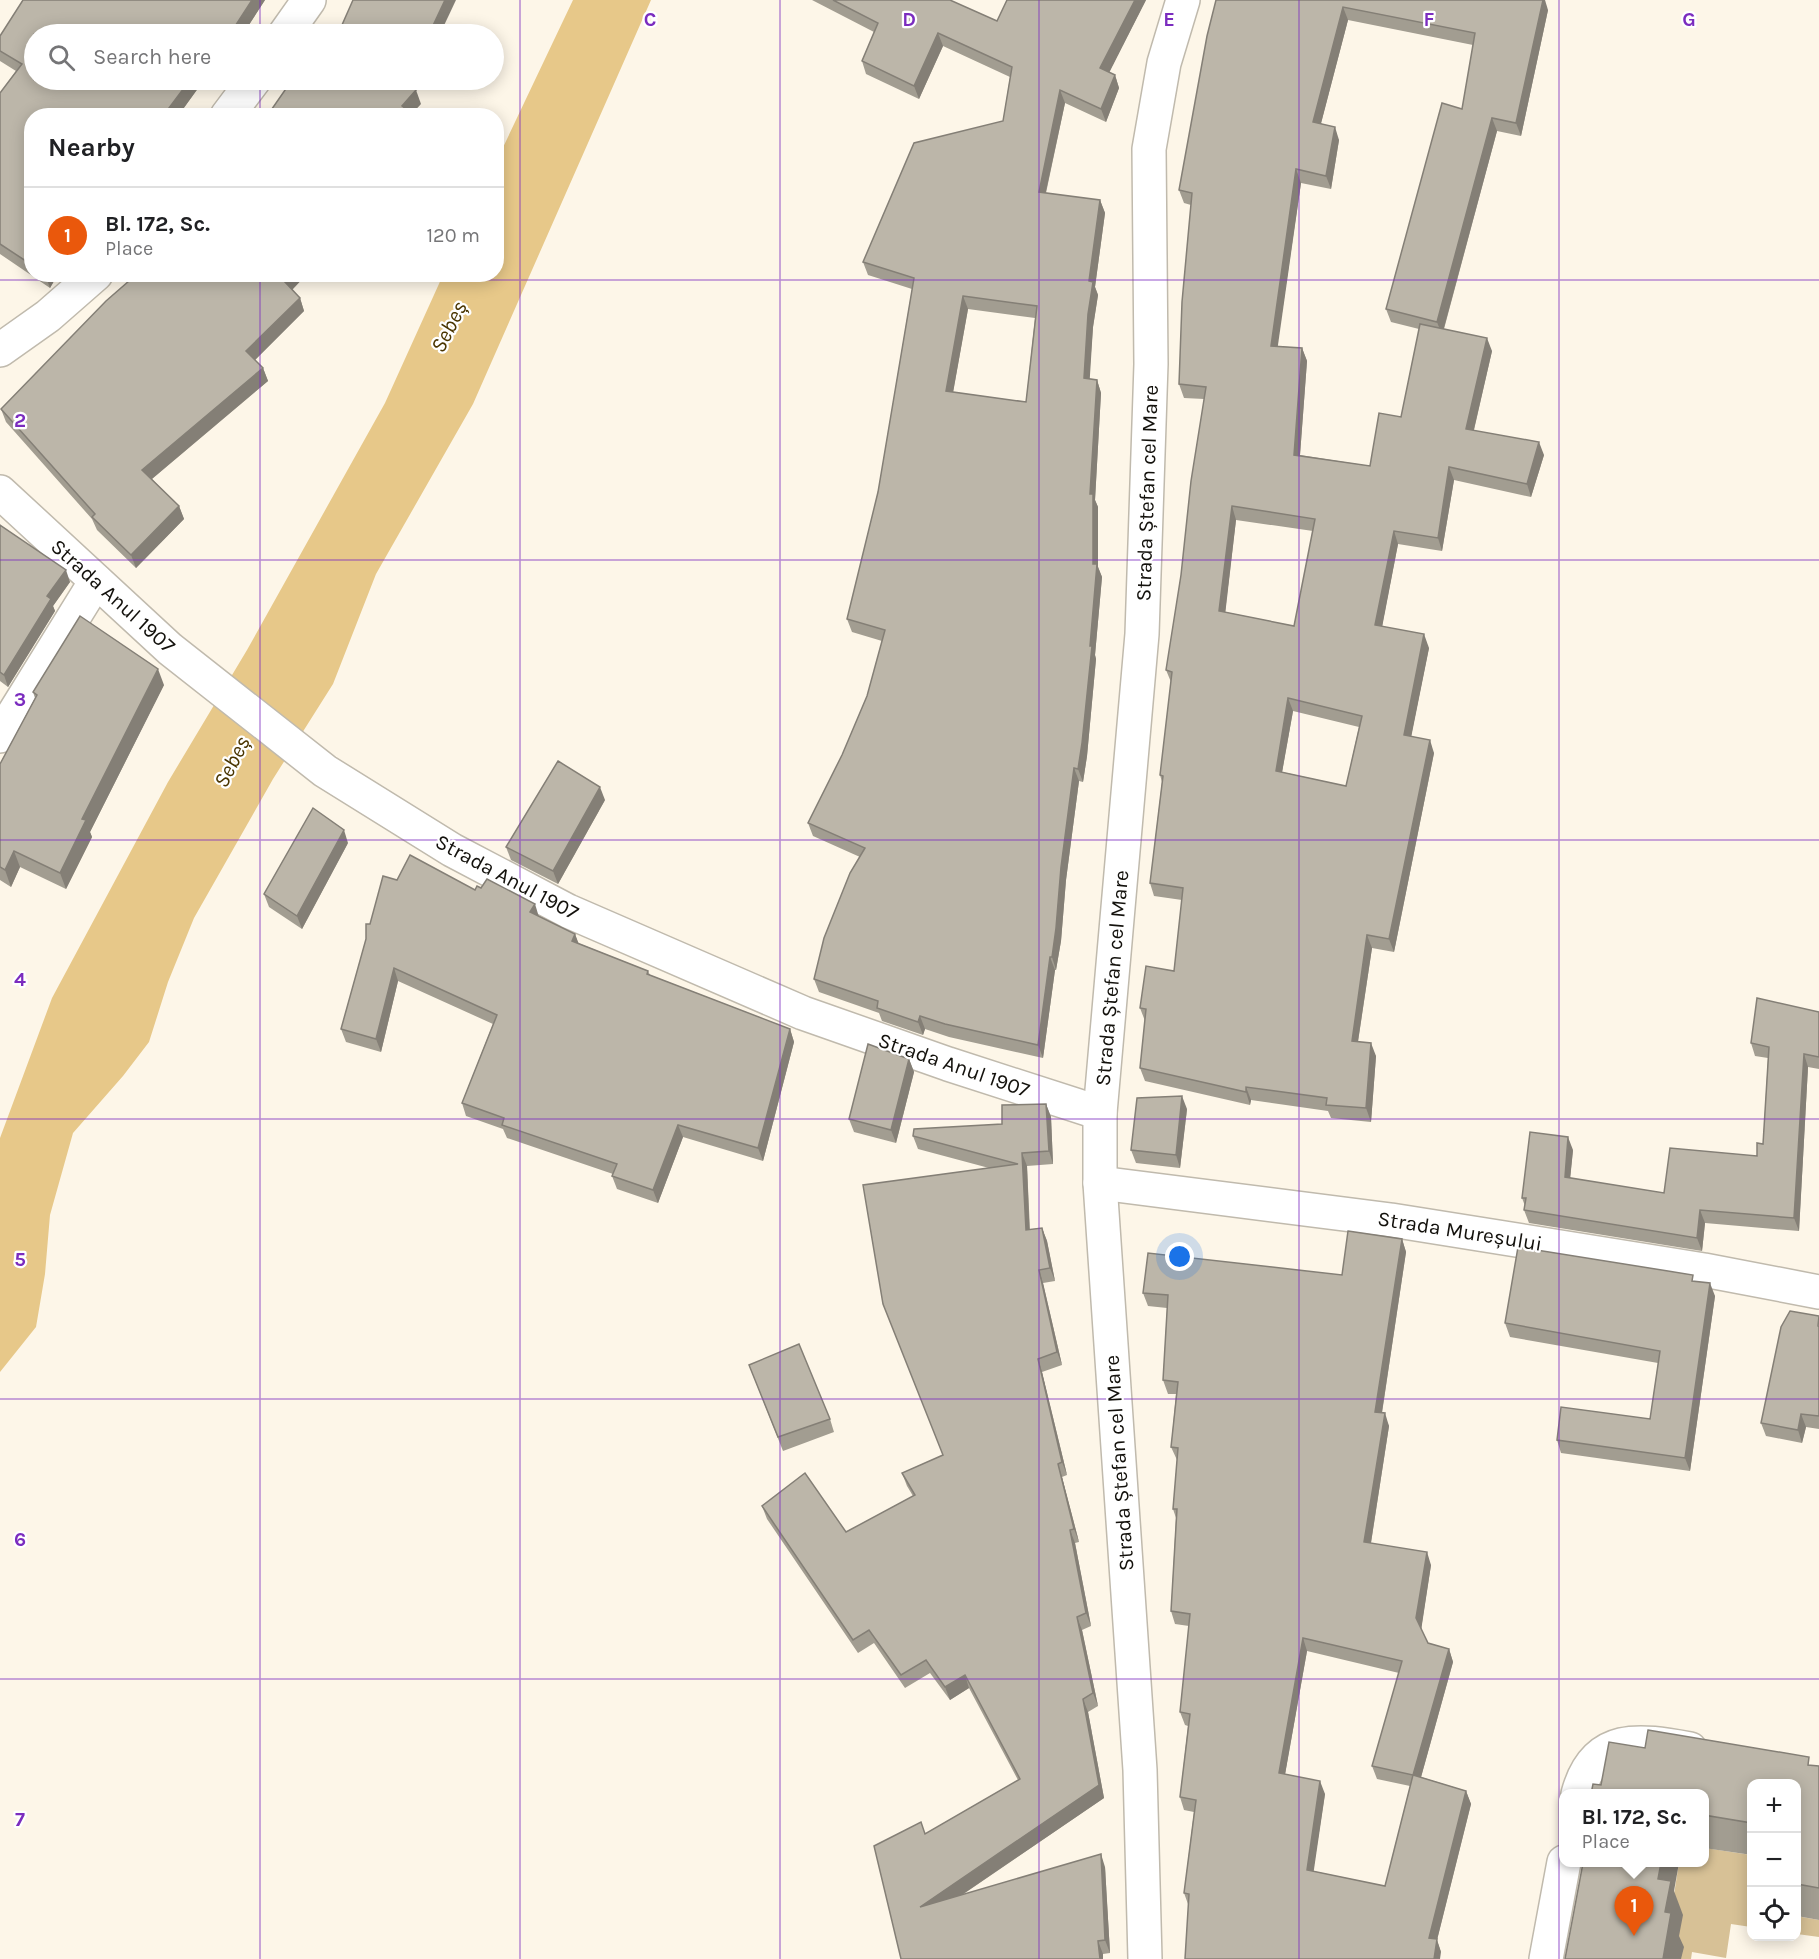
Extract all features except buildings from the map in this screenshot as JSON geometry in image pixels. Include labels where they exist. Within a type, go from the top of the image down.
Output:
[{"type":"street","points":[[292,24],[309,0]]},
{"type":"street","name":"Strada Ștefan cel Mare","points":[[1145,1959],[1140,1770],[1100,1183],[1100,1113],[1142,634],[1151,364],[1149,149],[1164,63],[1183,0]]},
{"type":"street","points":[[233,108],[246,90]]},
{"type":"street","points":[[0,350],[48,316],[87,282]]},
{"type":"street","name":"Strada Anul 1907","points":[[0,492],[170,649],[325,771],[452,850],[568,910],[803,1013],[948,1064],[1100,1113]]},
{"type":"street","points":[[0,736],[96,581]]},
{"type":"street","name":"Strada Mureșului","points":[[1100,1183],[1391,1220],[1704,1270],[1819,1292]]},
{"type":"street","points":[[1579,1789],[1583,1776],[1603,1752],[1632,1742],[1654,1742],[1713,1754]]},
{"type":"street","points":[[1546,1959],[1563,1867]]},
{"type":"shaded area","points":[[1709,1849],[1747,1854],[1747,1926],[1731,1924],[1726,1958],[1692,1952],[1691,1959],[1681,1959],[1671,1913],[1678,1867],[1709,1867]]},
{"type":"shaded area","points":[[1801,1917],[1819,1920],[1819,1937],[1801,1935]]},
{"type":"water","name":"Sebeș","points":[[573,0],[651,0],[473,404],[376,574],[333,684],[273,779],[194,918],[168,982],[149,1042],[123,1076],[73,1133],[50,1215],[45,1274],[36,1327],[0,1372],[0,1138],[52,998],[168,782],[247,650],[385,403],[440,282],[504,282],[504,145]]},
{"type":"place","name":"Bl. 172, Sc.","points":[[1634,1936]]}]
